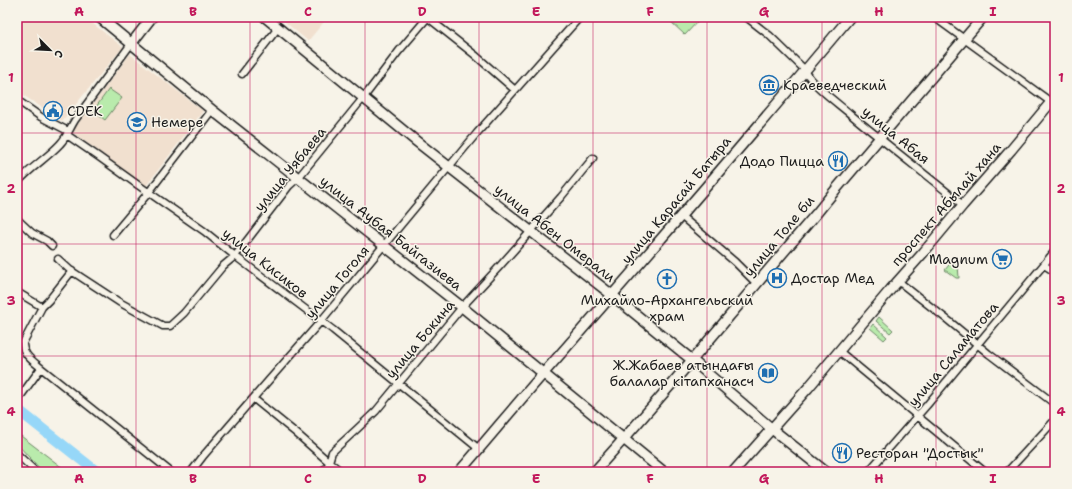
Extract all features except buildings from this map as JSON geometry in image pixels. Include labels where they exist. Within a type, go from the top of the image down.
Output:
[{"type":"main road","name":"улица Аубая Байгазиева","points":[[99,17],[212,110],[462,307],[664,472]]},
{"type":"main road","points":[[131,44],[152,17]]},
{"type":"main road","name":"улица Абен Омерали","points":[[265,17],[692,360],[772,429],[826,472]]},
{"type":"main road","name":"улица Карасай Батыра","points":[[460,472],[850,17]]},
{"type":"main road","name":"улица Толе би","points":[[594,472],[757,284],[983,17]]},
{"type":"main road","name":"проспект Абылай хана","points":[[733,472],[772,429],[963,205],[1054,102]]},
{"type":"street","points":[[427,17],[475,55],[515,90]]},
{"type":"street","name":"улица Уябаева","points":[[72,271],[119,302],[163,326],[170,326],[180,318],[223,266],[235,256],[289,186],[298,178],[427,17]]},
{"type":"street","name":"улица Гоголя","points":[[192,472],[204,456],[321,321],[477,133],[579,17]]},
{"type":"street","name":"улица Абая","points":[[746,17],[769,35],[805,70],[808,76],[820,88],[963,205]]},
{"type":"street","points":[[934,17],[1054,102]]},
{"type":"street","points":[[242,74],[278,28]]},
{"type":"street","points":[[18,180],[60,144],[75,120],[131,44]]},
{"type":"street","name":"улица Кисиков","points":[[17,100],[41,117],[68,133],[204,231],[321,321],[479,449]]},
{"type":"street","points":[[113,235],[149,192],[212,110]]},
{"type":"street","name":"улица Бокина","points":[[322,472],[330,462],[332,452],[376,411],[462,307],[561,197],[593,158]]},
{"type":"street","points":[[681,216],[757,284]]},
{"type":"street","points":[[17,219],[32,233],[47,241],[52,246]]},
{"type":"street","name":"улица Саламатова","points":[[868,472],[917,416],[1055,251]]},
{"type":"street","points":[[58,259],[72,271],[42,307],[23,343],[22,347],[24,352],[41,368],[171,472]]},
{"type":"street","points":[[1044,265],[1055,272]]},
{"type":"street","points":[[898,281],[949,320],[977,345],[1055,404]]},
{"type":"street","points":[[17,292],[42,307]]},
{"type":"street","points":[[839,351],[985,472]]},
{"type":"street","points":[[17,401],[41,368]]},
{"type":"street","points":[[254,399],[342,472]]},
{"type":"street","points":[[1007,472],[1055,420]]},
{"type":"street","points":[[17,454],[36,472]]},
{"type":"shaded area","points":[[17,17],[84,17],[123,47],[62,121],[17,91]]},
{"type":"shaded area","points":[[279,17],[328,17],[308,41]]},
{"type":"shaded area","name":"Немере","points":[[130,54],[203,111],[146,186],[72,132]]},
{"type":"green space","points":[[671,17],[693,17],[698,21],[685,35],[669,20]]},
{"type":"green space","points":[[109,89],[122,98],[105,120],[93,111]]},
{"type":"green space","points":[[952,261],[958,265],[959,278],[956,278],[945,270]]},
{"type":"green space","points":[[879,317],[893,330],[890,333],[876,321]]},
{"type":"green space","points":[[873,324],[887,337],[884,340],[870,328]]},
{"type":"green space","points":[[17,433],[68,472],[43,472],[17,444]]},
{"type":"waterway","points":[[17,409],[97,472]]},
{"type":"place","name":"Краеведческий","points":[[769,85]]},
{"type":"place","name":"CDEK","points":[[53,111]]},
{"type":"place","name":"Немере","points":[[137,122]]},
{"type":"place","name":"Додо Пицца","points":[[838,161]]},
{"type":"place","name":"Magnum","points":[[1002,259]]},
{"type":"place","name":"Достар Мед","points":[[777,278]]},
{"type":"place","name":"Михайло-Архангельский храм","points":[[667,279]]},
{"type":"place","name":"Ж.Жабаев атындағы балалар кітапханасч","points":[[768,373]]},
{"type":"place","name":"Ресторан \"Достык\"","points":[[842,453]]}]
